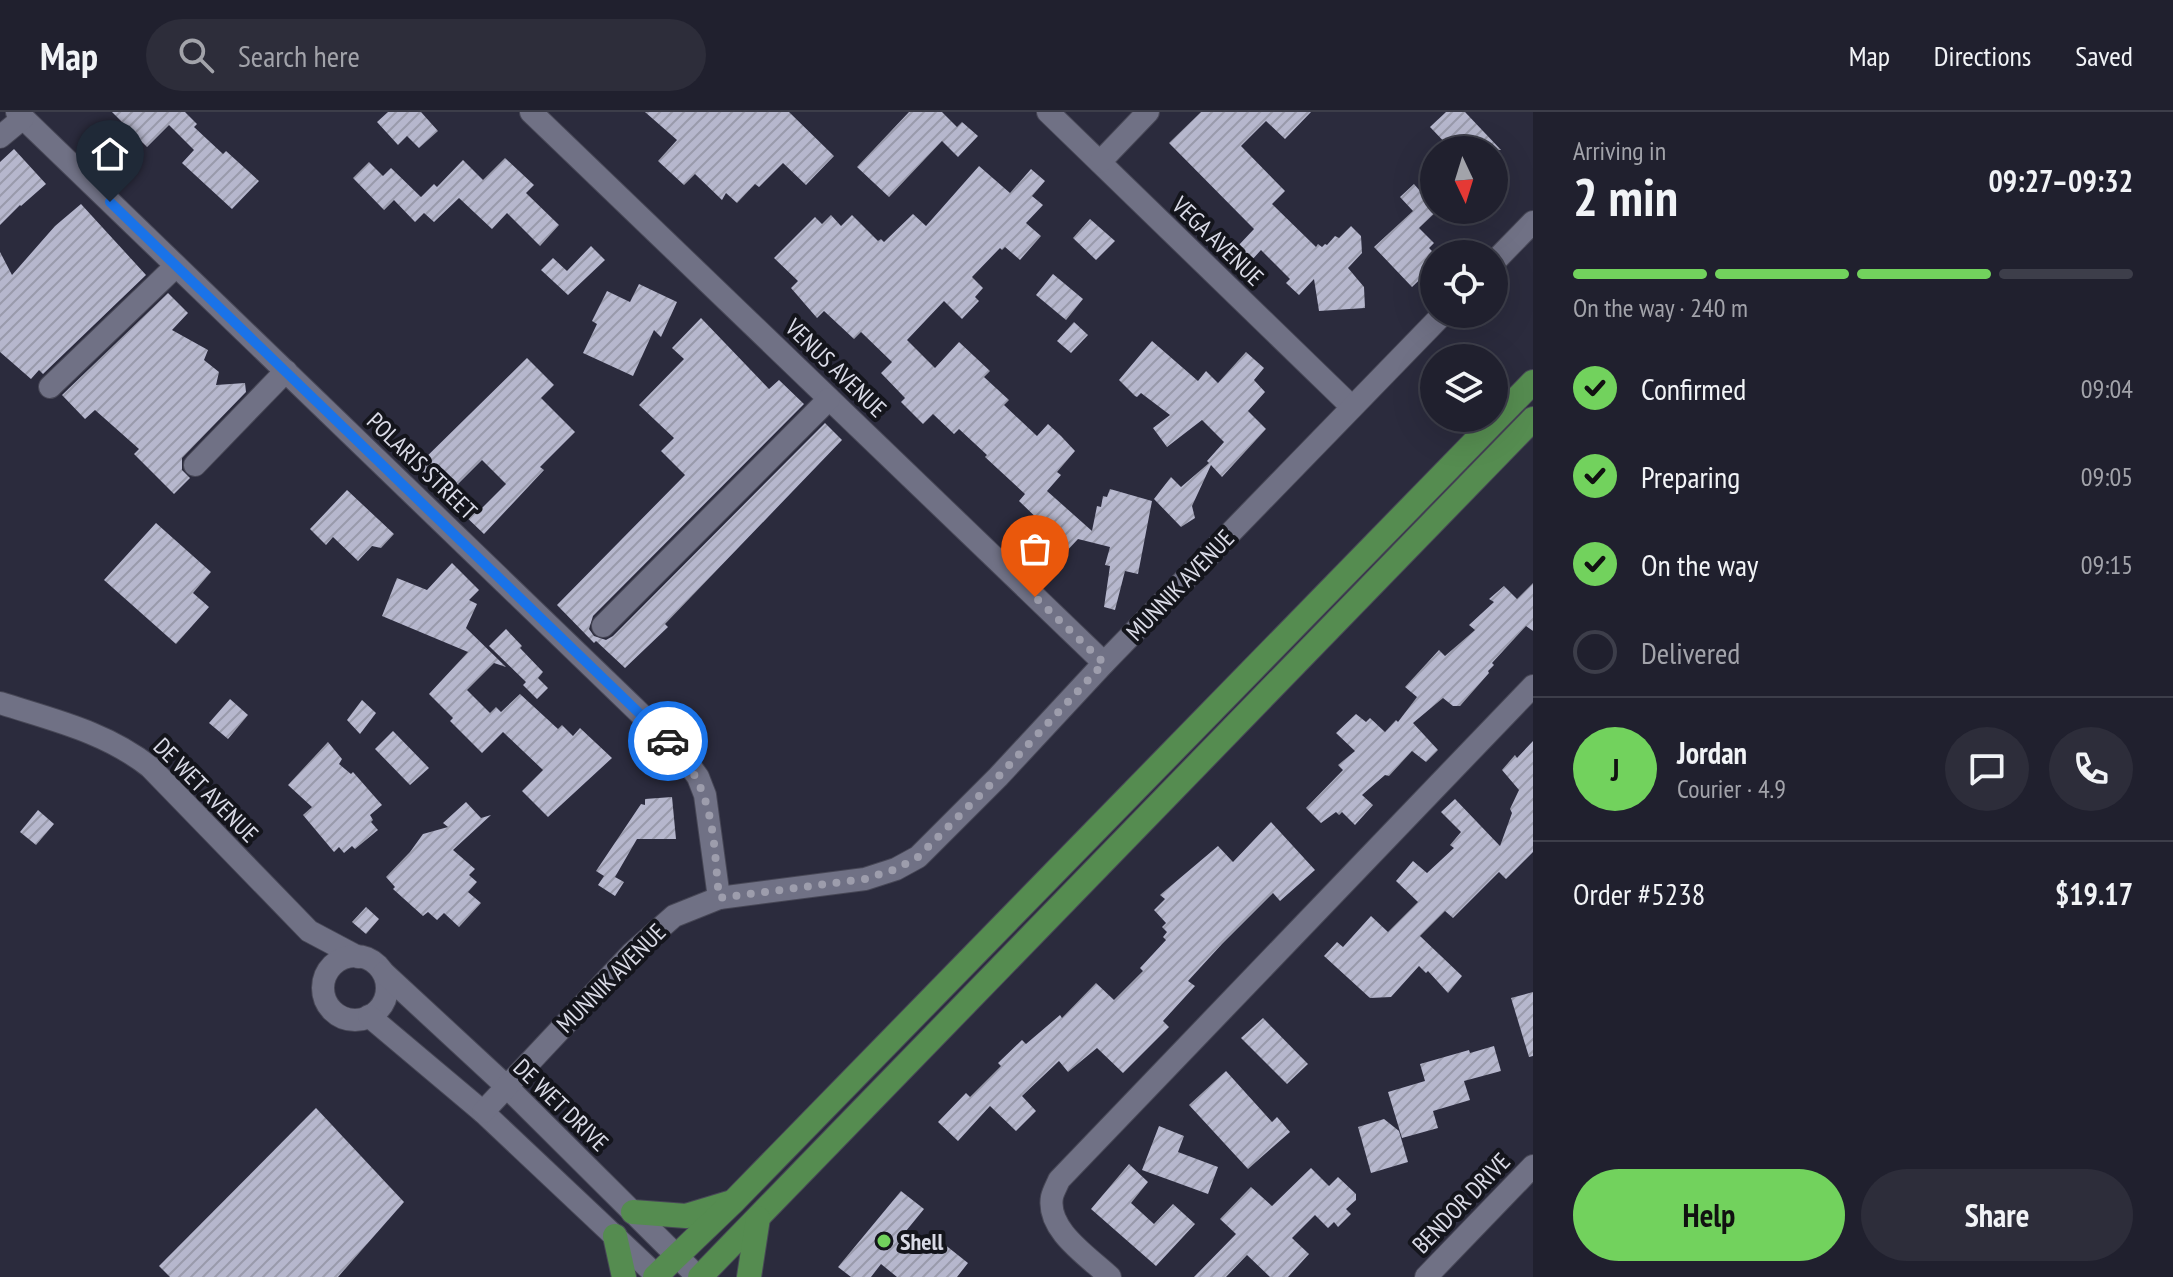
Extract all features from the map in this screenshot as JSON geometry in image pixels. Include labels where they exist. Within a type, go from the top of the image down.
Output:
[{"type":"main road","points":[[656,1276],[733,1202],[1533,382]]},
{"type":"main road","points":[[699,1277],[1533,419]]},
{"type":"main road","points":[[633,1212],[686,1216],[733,1202]]},
{"type":"main road","points":[[749,1277],[758,1218]]},
{"type":"main road","points":[[615,1236],[624,1277]]},
{"type":"street","name":"VENUS AVENUE","points":[[531,112],[1104,663]]},
{"type":"street","name":"VEGA AVENUE","points":[[1048,112],[1352,407]]},
{"type":"street","points":[[1100,162],[1148,112]]},
{"type":"street","points":[[0,137],[20,115]]},
{"type":"street","name":"POLARIS STREET","points":[[20,115],[286,371],[589,639],[698,777],[709,818],[719,898]]},
{"type":"street","points":[[1508,248],[1533,222]]},
{"type":"street","points":[[50,387],[176,266]]},
{"type":"street","name":"MUNNIK AVENUE","points":[[483,1112],[654,931],[674,916],[719,898],[865,879],[896,869],[918,857],[1429,328]]},
{"type":"street","points":[[195,465],[286,371]]},
{"type":"street","points":[[589,639],[829,399]]},
{"type":"street","points":[[1110,1277],[1058,1227],[1052,1212],[1052,1197],[1059,1180],[1533,686]]},
{"type":"street","name":"DE WET AVENUE","points":[[0,703],[94,733],[129,750],[150,767],[309,931],[358,957]]},
{"type":"street","name":"DE WET AVENUE","points":[[309,931],[326,977]]},
{"type":"street","points":[[358,957],[377,965],[384,973],[387,994],[383,1004],[369,1016],[357,1020],[337,1015],[325,998],[326,977],[338,961],[358,957]]},
{"type":"street","name":"DE WET DRIVE","points":[[384,973],[506,1086],[699,1277]]},
{"type":"street","points":[[369,1016],[483,1112],[656,1276]]},
{"type":"street","name":"BENDOR DRIVE","points":[[1426,1277],[1533,1166]]},
{"type":"building","points":[[112,112],[185,112],[197,124],[194,127],[259,181],[232,209],[182,163],[194,150],[169,125],[147,147]]},
{"type":"building","points":[[388,112],[421,112],[438,131],[419,148],[407,136],[398,145],[377,122]]},
{"type":"building","points":[[645,112],[789,112],[834,156],[806,185],[783,163],[759,187],[755,184],[737,203],[726,193],[722,200],[695,174],[684,185],[658,161],[677,140]]},
{"type":"building","points":[[909,112],[942,112],[957,127],[962,122],[978,136],[958,157],[942,141],[889,197],[857,167]]},
{"type":"building","points":[[1201,112],[1311,112],[1285,139],[1266,121],[1241,146],[1285,191],[1272,204],[1316,247],[1318,244],[1322,247],[1327,245],[1335,236],[1339,238],[1351,226],[1361,236],[1362,253],[1348,268],[1364,287],[1365,308],[1319,311],[1314,279],[1299,295],[1286,283],[1290,279],[1261,250],[1251,261],[1237,247],[1254,229],[1169,143]]},
{"type":"building","points":[[1446,112],[1465,112],[1488,136],[1439,136],[1430,127]]},
{"type":"building","points":[[14,149],[46,184],[0,225],[0,162]]},
{"type":"building","points":[[505,158],[534,185],[526,193],[559,225],[540,246],[507,213],[492,229],[459,198],[434,222],[424,213],[415,222],[394,200],[384,210],[353,178],[369,162],[383,176],[391,168],[421,197],[434,184],[437,187],[463,160],[483,180]]},
{"type":"building","points":[[979,166],[1010,193],[1031,169],[1045,181],[1032,196],[1043,205],[1026,223],[1041,236],[1020,260],[1005,247],[1000,248],[972,277],[983,288],[975,297],[979,301],[962,319],[944,301],[907,340],[935,368],[959,342],[990,371],[984,377],[1009,400],[1004,405],[1037,436],[1048,424],[1061,436],[1075,451],[1057,472],[1061,475],[1047,491],[1092,531],[1097,506],[1101,507],[1103,496],[1107,497],[1110,489],[1152,501],[1138,574],[1125,571],[1115,610],[1104,607],[1110,566],[1105,565],[1110,547],[1078,539],[1063,555],[1040,534],[1046,527],[1019,501],[1025,494],[959,429],[954,434],[933,414],[923,424],[901,402],[905,398],[881,373],[892,362],[861,332],[854,339],[824,311],[817,318],[791,288],[798,281],[774,258],[815,217],[822,224],[831,215],[841,226],[852,215],[878,241],[881,239],[884,242],[913,214],[926,226]]},
{"type":"building","points":[[1414,184],[1420,191],[1420,224],[1423,224],[1419,228],[1431,240],[1420,240],[1420,279],[1412,287],[1374,247],[1413,211],[1400,197]]},
{"type":"building","points":[[81,204],[146,275],[43,374],[39,370],[31,379],[0,352],[0,252],[12,275],[55,226]]},
{"type":"building","points":[[1090,219],[1115,241],[1096,260],[1073,238]]},
{"type":"building","points":[[591,246],[605,260],[568,295],[541,270],[553,258],[567,271]]},
{"type":"building","points":[[1053,274],[1083,299],[1066,320],[1036,295]]},
{"type":"building","points":[[639,284],[677,302],[661,337],[654,330],[633,376],[583,353],[597,324],[592,321],[607,291],[630,302]]},
{"type":"building","points":[[168,293],[188,313],[172,330],[208,350],[204,360],[219,372],[216,385],[245,383],[246,392],[182,458],[182,470],[190,478],[174,494],[134,454],[139,449],[95,410],[85,419],[62,395]]},
{"type":"building","points":[[701,318],[769,389],[779,380],[804,404],[593,616],[589,629],[594,636],[606,640],[613,636],[825,423],[842,440],[665,624],[668,627],[625,668],[596,641],[594,643],[557,605],[685,475],[661,451],[674,438],[639,405],[684,359],[672,348]]},
{"type":"building","points":[[1074,322],[1088,335],[1071,353],[1057,341]]},
{"type":"building","points":[[1152,341],[1198,381],[1206,371],[1218,383],[1246,352],[1264,368],[1254,380],[1265,392],[1248,411],[1266,429],[1222,477],[1211,465],[1192,506],[1195,518],[1181,527],[1154,499],[1171,477],[1181,487],[1209,463],[1207,461],[1224,442],[1202,420],[1167,447],[1153,428],[1170,415],[1141,393],[1135,396],[1119,380]]},
{"type":"building","points":[[527,358],[554,385],[541,398],[575,432],[540,467],[544,470],[484,534],[415,468]],"holes":[[[482,460],[506,484],[482,508],[458,484]]]},
{"type":"building","points":[[347,490],[394,534],[381,548],[372,546],[358,561],[333,537],[326,545],[310,529]]},
{"type":"building","points":[[156,523],[211,572],[193,593],[209,607],[176,644],[104,580]]},
{"type":"building","points":[[452,563],[479,590],[469,600],[477,604],[466,628],[506,667],[494,663],[467,690],[490,713],[496,707],[501,712],[520,694],[558,729],[562,725],[573,736],[580,728],[612,758],[548,817],[522,791],[543,770],[503,732],[482,753],[450,721],[453,718],[429,694],[468,652],[382,616],[397,578],[427,590]]},
{"type":"building","points":[[1533,583],[1533,631],[1526,626],[1492,663],[1494,665],[1489,673],[1460,706],[1453,706],[1443,698],[1413,723],[1438,750],[1426,762],[1412,751],[1389,776],[1385,775],[1362,795],[1373,805],[1355,825],[1342,812],[1339,815],[1336,812],[1321,823],[1306,808],[1343,770],[1338,765],[1355,751],[1336,733],[1356,714],[1366,722],[1370,718],[1385,732],[1396,720],[1398,722],[1417,697],[1405,687],[1439,650],[1445,656],[1475,630],[1469,625],[1494,602],[1489,599],[1504,586],[1517,599]]},
{"type":"building","points":[[506,629],[543,672],[538,678],[548,688],[537,699],[523,685],[526,682],[489,646]]},
{"type":"building","points":[[230,699],[248,715],[228,739],[209,723]]},
{"type":"building","points":[[362,700],[376,713],[360,734],[347,720]]},
{"type":"building","points":[[393,731],[429,768],[410,785],[375,749]]},
{"type":"building","points":[[1533,741],[1533,852],[1506,879],[1499,872],[1453,918],[1445,911],[1420,936],[1462,976],[1448,993],[1428,971],[1426,973],[1419,966],[1391,997],[1370,998],[1324,956],[1337,942],[1343,947],[1371,916],[1388,932],[1418,902],[1396,881],[1413,861],[1427,873],[1454,848],[1450,845],[1461,832],[1441,812],[1455,799],[1500,846],[1512,813],[1510,809],[1519,790],[1502,770]]},
{"type":"building","points":[[328,742],[342,759],[339,764],[351,774],[353,772],[382,805],[370,815],[371,822],[378,830],[355,849],[352,846],[344,853],[339,847],[334,852],[303,815],[312,807],[288,785]]},
{"type":"building","points":[[672,797],[676,839],[637,839],[615,877],[624,882],[615,896],[598,885],[604,876],[596,871],[641,804],[645,805],[645,799]]},
{"type":"building","points":[[466,802],[481,818],[491,815],[453,850],[475,869],[469,875],[477,882],[468,892],[481,903],[459,927],[444,913],[437,920],[428,912],[423,916],[393,889],[395,887],[386,877],[423,834],[448,827],[443,823]]},
{"type":"building","points":[[38,810],[54,824],[36,845],[20,832]]},
{"type":"building","points":[[1271,822],[1315,870],[1280,901],[1273,893],[1222,944],[1188,981],[1195,986],[1163,1021],[1169,1027],[1123,1073],[1097,1048],[1068,1072],[1059,1061],[1022,1096],[1036,1111],[1016,1131],[990,1106],[958,1141],[938,1122],[966,1093],[970,1097],[1022,1040],[1026,1044],[1060,1015],[1062,1018],[1096,983],[1114,1000],[1143,971],[1140,968],[1166,940],[1163,937],[1167,932],[1162,927],[1166,923],[1154,910],[1165,899],[1160,895],[1218,846],[1233,862]]},
{"type":"building","points":[[366,907],[379,919],[366,934],[352,922]]},
{"type":"building","points":[[1533,992],[1533,1056],[1529,1057],[1511,998]]},
{"type":"building","points":[[1263,1018],[1308,1064],[1287,1084],[1241,1038]]},
{"type":"building","points":[[1494,1046],[1501,1071],[1464,1081],[1470,1100],[1433,1111],[1438,1128],[1402,1138],[1388,1092],[1425,1081],[1420,1064]]},
{"type":"building","points":[[1226,1071],[1272,1122],[1277,1117],[1290,1132],[1248,1169],[1189,1105]]},
{"type":"building","points":[[316,1108],[404,1202],[338,1277],[170,1277],[159,1266]]},
{"type":"building","points":[[1384,1119],[1399,1131],[1408,1162],[1371,1173],[1358,1127]]},
{"type":"building","points":[[1159,1126],[1184,1136],[1178,1152],[1218,1167],[1208,1194],[1142,1170]]},
{"type":"building","points":[[1129,1164],[1148,1182],[1131,1203],[1154,1224],[1173,1204],[1195,1224],[1156,1266],[1091,1209]]},
{"type":"building","points":[[1311,1168],[1329,1186],[1338,1177],[1356,1194],[1356,1200],[1346,1209],[1351,1214],[1338,1227],[1334,1222],[1328,1228],[1315,1215],[1292,1238],[1309,1254],[1288,1277],[1270,1277],[1247,1255],[1226,1277],[1194,1277],[1236,1234],[1220,1219],[1251,1187],[1272,1206]]},
{"type":"building","points":[[901,1191],[924,1209],[906,1231],[935,1254],[944,1244],[968,1263],[957,1277],[897,1277],[881,1264],[871,1277],[851,1277],[838,1267]]},
{"type":"way so far","points":[[668,741],[698,777],[705,795],[719,898],[865,879],[896,869],[918,857],[1104,663],[1035,597]]},
{"type":"place","name":"Shell","points":[[884,1241]]},
{"type":"route","points":[[110,202],[668,741]]}]
